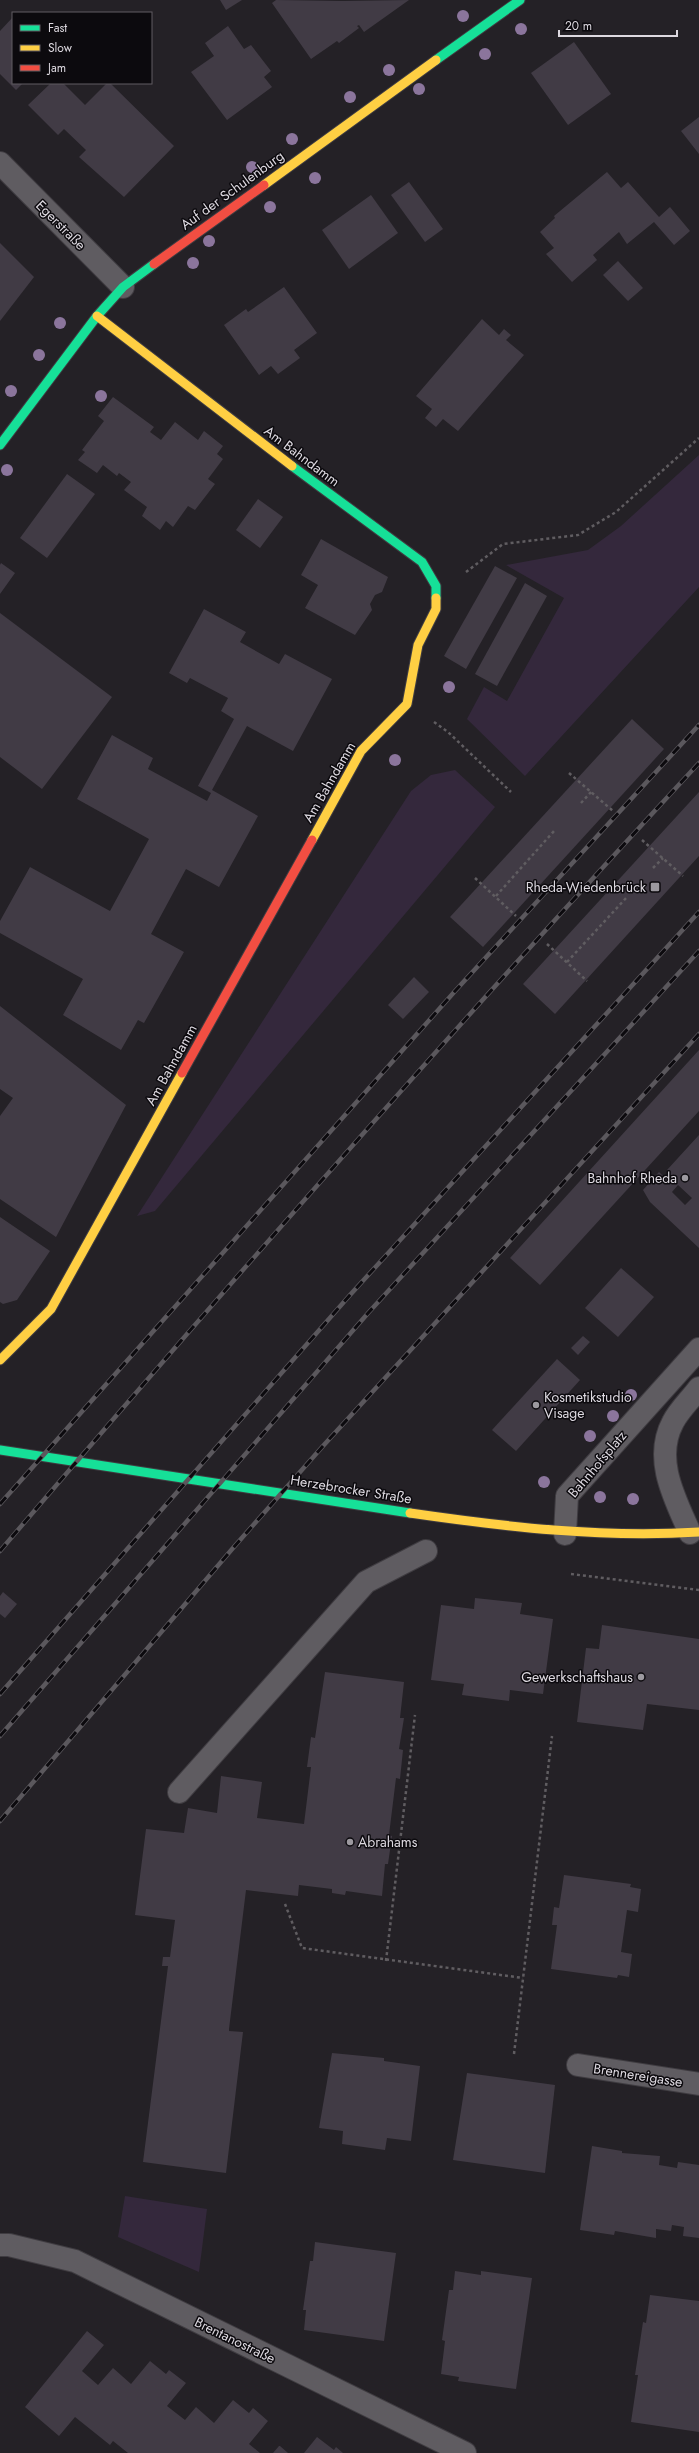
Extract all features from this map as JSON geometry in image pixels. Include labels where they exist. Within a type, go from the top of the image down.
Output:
[{"type":"street","name":"Auf der Schulenburg","points":[[0,445],[97,316],[123,287],[376,102],[520,0]]},
{"type":"street","name":"Egerstraße","points":[[0,163],[123,287]]},
{"type":"street","name":"Am Bahndamm","points":[[97,316],[303,475],[422,562],[436,586]]},
{"type":"street","points":[[408,704],[418,645],[436,609],[436,586]]},
{"type":"street","name":"Am Bahndamm","points":[[0,1360],[51,1309],[361,751],[408,704]]},
{"type":"street","name":"Bahnhofsplatz","points":[[565,1534],[567,1496],[699,1349]]},
{"type":"street","points":[[694,1533],[667,1479],[664,1447],[673,1422],[699,1388]]},
{"type":"street","name":"Herzebrocker Straße","points":[[0,1450],[424,1515],[565,1534],[694,1533]]},
{"type":"street","points":[[179,1792],[366,1582],[426,1551]]},
{"type":"street","name":"Brennereigasse","points":[[578,2065],[699,2084]]},
{"type":"street","name":"Brentanostraße","points":[[0,2245],[9,2245],[74,2261],[465,2453]]},
{"type":"path","points":[[436,586],[464,573],[502,544],[578,535],[616,512],[699,438]]},
{"type":"path","points":[[408,704],[448,732],[510,792]]},
{"type":"path","points":[[569,773],[612,811]]},
{"type":"path","points":[[580,803],[591,792]]},
{"type":"path","points":[[496,896],[554,831]]},
{"type":"path","points":[[642,840],[683,876]]},
{"type":"path","points":[[653,868],[663,858]]},
{"type":"path","points":[[475,878],[516,916]]},
{"type":"path","points":[[567,962],[627,897]]},
{"type":"path","points":[[547,944],[587,981]]},
{"type":"path","points":[[571,1574],[699,1590]]},
{"type":"path","points":[[386,1961],[415,1715]]},
{"type":"path","points":[[514,2054],[552,1736]]},
{"type":"path","points":[[285,1904],[302,1948],[386,1961],[524,1978]]},
{"type":"shaded area","points":[[699,455],[699,587],[525,776],[467,719],[484,687],[507,701],[564,598],[506,565],[588,550],[621,526]]},
{"type":"shaded area","points":[[455,770],[495,807],[155,1211],[137,1216],[411,791],[431,775]]},
{"type":"shaded area","points":[[125,2196],[207,2209],[199,2272],[118,2237]]},
{"type":"building","points":[[220,0],[242,0],[226,10]]},
{"type":"building","points":[[276,0],[409,0],[364,32],[359,25],[357,26],[359,28],[339,43],[337,41],[311,59],[272,3]]},
{"type":"building","points":[[12,18],[12,84],[22,84],[16,90],[0,74],[0,31]]},
{"type":"building","points":[[228,26],[244,49],[251,45],[271,71],[264,77],[272,87],[227,120],[191,72],[214,56],[205,43]]},
{"type":"building","points":[[574,42],[611,94],[568,125],[531,73]]},
{"type":"building","points":[[50,84],[64,84],[85,105],[106,84],[111,84],[174,146],[124,197],[79,157],[86,150],[64,129],[58,135],[28,105]]},
{"type":"building","points":[[699,117],[699,154],[681,131]]},
{"type":"building","points":[[607,172],[621,188],[628,182],[659,217],[670,207],[690,231],[674,245],[654,222],[627,244],[619,232],[593,255],[597,260],[572,282],[546,254],[554,248],[540,232],[555,218],[554,216]]},
{"type":"building","points":[[409,182],[443,229],[425,242],[391,195]]},
{"type":"building","points":[[371,195],[398,233],[349,269],[322,230]]},
{"type":"building","points":[[0,243],[34,277],[0,321]]},
{"type":"building","points":[[618,261],[643,288],[628,301],[603,275]]},
{"type":"building","points":[[284,287],[317,333],[294,350],[300,358],[278,374],[271,366],[259,375],[224,325],[246,309],[248,312]]},
{"type":"building","points":[[482,319],[499,335],[504,329],[511,335],[506,340],[524,355],[458,431],[443,419],[436,427],[425,418],[432,409],[416,396]]},
{"type":"building","points":[[113,397],[154,427],[150,432],[161,440],[175,422],[198,440],[204,431],[223,446],[217,454],[223,459],[208,479],[215,484],[195,510],[188,506],[173,527],[166,521],[160,530],[142,516],[147,507],[124,490],[131,482],[119,473],[117,476],[103,465],[97,473],[78,460],[85,452],[82,450],[104,421],[98,416]]},
{"type":"building","points":[[67,474],[95,494],[47,558],[20,538]]},
{"type":"building","points":[[258,499],[283,517],[260,548],[236,530]]},
{"type":"building","points":[[321,539],[388,577],[382,592],[375,595],[370,604],[372,610],[355,635],[305,608],[318,585],[301,575]]},
{"type":"building","points":[[1,563],[15,573],[0,594],[0,565]]},
{"type":"building","points":[[495,566],[517,578],[466,669],[444,656]]},
{"type":"building","points":[[525,583],[547,596],[497,686],[475,674]]},
{"type":"building","points":[[204,609],[246,632],[240,642],[279,664],[285,654],[332,679],[293,751],[247,726],[212,790],[258,816],[219,887],[186,869],[151,934],[184,952],[144,1023],[138,1020],[121,1050],[63,1015],[83,979],[0,933],[0,921],[30,867],[110,911],[149,839],[77,799],[112,735],[153,758],[148,769],[207,801],[211,793],[198,786],[234,719],[221,711],[228,698],[190,678],[187,683],[169,673]]},
{"type":"building","points":[[0,613],[112,697],[42,789],[0,757]]},
{"type":"building","points":[[632,719],[664,749],[483,947],[450,917]]},
{"type":"building","points":[[699,792],[699,856],[555,1014],[523,984]]},
{"type":"building","points":[[414,977],[429,992],[403,1019],[388,1005]]},
{"type":"building","points":[[0,1006],[126,1105],[56,1237],[0,1199],[0,1116],[13,1098],[0,1089]]},
{"type":"building","points":[[699,1050],[699,1111],[540,1285],[510,1258]]},
{"type":"building","points":[[699,1135],[699,1248],[650,1202],[643,1190],[659,1172],[663,1176],[667,1175],[669,1173],[667,1170]],"holes":[[[678,1185],[692,1198],[685,1205],[672,1192]]]},
{"type":"building","points":[[0,1217],[50,1251],[17,1300],[3,1304],[0,1302]]},
{"type":"building","points":[[621,1268],[654,1297],[618,1337],[585,1308]]},
{"type":"building","points":[[583,1336],[590,1342],[578,1355],[571,1348]]},
{"type":"building","name":"Kosmetikstudio Visage","points":[[557,1359],[580,1380],[516,1451],[492,1430]]},
{"type":"building","points":[[3,1592],[17,1604],[5,1618],[0,1614],[0,1596]]},
{"type":"building","points":[[475,1598],[522,1603],[520,1614],[553,1619],[543,1694],[510,1690],[509,1701],[462,1695],[464,1684],[431,1680],[441,1605],[474,1609]]},
{"type":"building","name":"Gewerkschaftshaus","points":[[602,1625],[699,1639],[699,1710],[647,1704],[643,1730],[577,1722],[586,1648],[599,1649]]},
{"type":"building","points":[[325,1672],[404,1682],[400,1718],[404,1718],[399,1749],[403,1750],[400,1779],[396,1778],[389,1835],[392,1836],[388,1864],[385,1864],[382,1896],[346,1891],[345,1895],[332,1893],[332,1889],[299,1885],[298,1896],[246,1890],[229,2029],[229,2031],[243,2032],[226,2173],[143,2162],[168,1966],[162,1966],[163,1957],[170,1957],[175,1920],[135,1915],[146,1829],[184,1833],[188,1808],[217,1813],[221,1776],[262,1782],[257,1818],[304,1824],[311,1767],[307,1767],[311,1737],[315,1738]]},
{"type":"building","points":[[564,1875],[631,1884],[630,1887],[641,1889],[638,1912],[627,1910],[621,1952],[632,1954],[629,1977],[618,1975],[617,1978],[551,1969],[557,1925],[552,1925],[554,1907],[559,1908]]},
{"type":"building","points":[[332,2053],[384,2058],[384,2061],[420,2066],[411,2141],[387,2138],[385,2150],[342,2144],[343,2131],[319,2128]]},
{"type":"building","points":[[467,2073],[555,2085],[545,2173],[453,2160]]},
{"type":"building","points":[[592,2146],[622,2151],[622,2153],[660,2156],[659,2165],[677,2168],[678,2162],[699,2165],[699,2238],[683,2236],[684,2227],[672,2225],[671,2231],[656,2229],[656,2238],[615,2231],[614,2235],[580,2230]]},
{"type":"building","points":[[315,2242],[396,2253],[384,2341],[304,2330],[306,2310],[303,2310],[310,2261],[313,2261]]},
{"type":"building","points":[[455,2271],[481,2275],[481,2271],[532,2278],[516,2389],[458,2381],[459,2377],[441,2374],[445,2341],[442,2340],[449,2290],[453,2290]]},
{"type":"building","points":[[650,2295],[699,2301],[699,2432],[631,2422],[638,2375],[635,2375],[643,2322],[646,2323]]},
{"type":"building","points":[[87,2331],[104,2345],[82,2371],[98,2385],[113,2368],[131,2384],[150,2361],[166,2374],[169,2370],[186,2383],[167,2406],[185,2420],[196,2407],[214,2423],[233,2400],[249,2413],[253,2408],[268,2421],[249,2444],[260,2453],[128,2453],[113,2441],[110,2445],[75,2417],[59,2436],[25,2407]]},
{"type":"building","points":[[317,2437],[334,2450],[336,2447],[343,2453],[304,2453]]},
{"type":"building","points":[[280,2446],[288,2453],[273,2453]]},
{"type":"railway","points":[[0,1504],[456,990],[699,725]]},
{"type":"railway","points":[[0,1551],[258,1252],[521,957],[699,763]]},
{"type":"railway","points":[[0,1694],[350,1295],[699,912]]},
{"type":"railway","points":[[0,1736],[369,1312],[699,951]]},
{"type":"railway","points":[[0,1821],[233,1548],[323,1446],[699,1034]]},
{"type":"traffic: fast","points":[[436,60],[520,0]]},
{"type":"traffic: fast","points":[[0,445],[97,316],[123,287],[154,264]]},
{"type":"traffic: fast","points":[[292,466],[422,562],[436,586],[436,598]]},
{"type":"traffic: fast","points":[[0,1450],[410,1513]]},
{"type":"traffic: slow","points":[[264,185],[436,60]]},
{"type":"traffic: slow","points":[[97,316],[292,466]]},
{"type":"traffic: slow","points":[[312,840],[361,751],[407,704],[418,645],[436,609],[436,598]]},
{"type":"traffic: slow","points":[[0,1360],[51,1309],[182,1073]]},
{"type":"traffic: slow","points":[[410,1513],[482,1523],[554,1530],[626,1534],[699,1532]]},
{"type":"traffic: jam","points":[[154,264],[264,185]]},
{"type":"traffic: jam","points":[[182,1073],[312,840]]},
{"type":"place","name":"Rheda-Wiedenbrück","points":[[655,887]]},
{"type":"place","name":"Bahnhof Rheda","points":[[685,1178]]},
{"type":"place","name":"Kosmetikstudio Visage","points":[[536,1405]]},
{"type":"place","name":"Gewerkschaftshaus","points":[[641,1677]]},
{"type":"place","name":"Abrahams","points":[[350,1842]]}]
